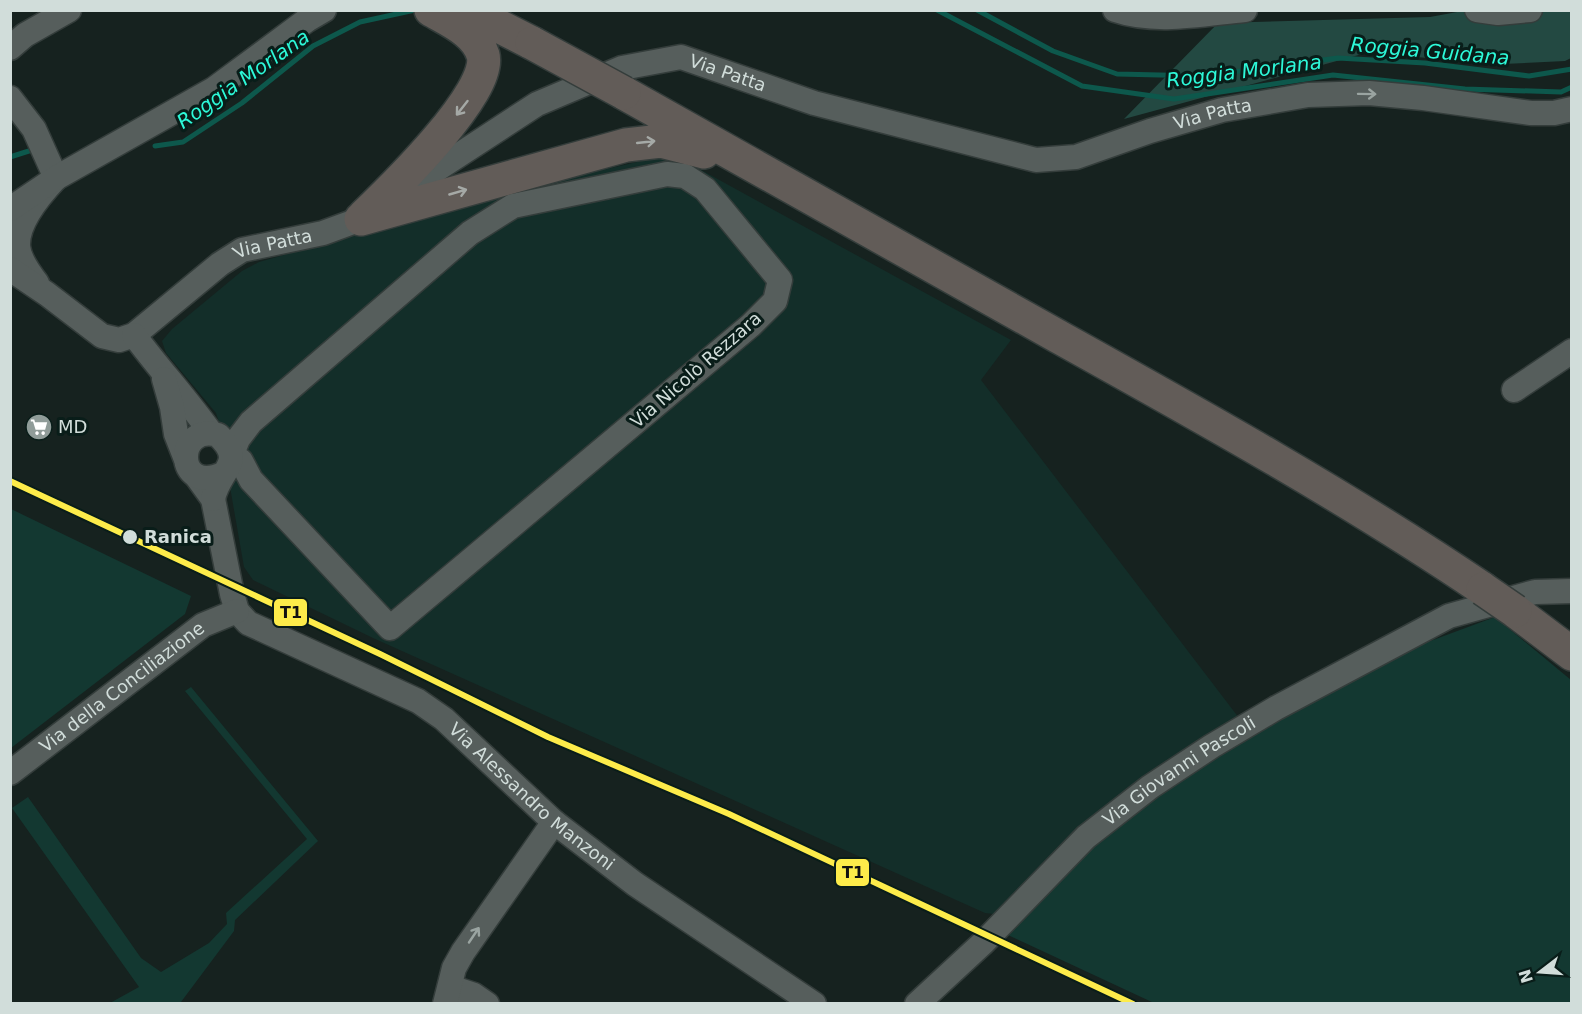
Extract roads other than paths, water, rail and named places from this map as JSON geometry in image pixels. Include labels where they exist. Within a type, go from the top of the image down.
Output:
[{"type":"highway","points":[[361,219],[393,188],[466,104],[482,74],[483,55],[475,41],[462,27],[431,10]]},
{"type":"highway","points":[[467,10],[624,93],[1330,490],[1403,535],[1572,654]]},
{"type":"highway","points":[[476,10],[532,43]]},
{"type":"highway","points":[[361,219],[627,144],[661,141],[699,150],[779,180]]},
{"type":"street","points":[[10,48],[25,35],[69,10]]},
{"type":"street","points":[[10,209],[56,178],[214,89],[324,10]]},
{"type":"street","points":[[1115,10],[1130,15],[1163,17],[1245,10]]},
{"type":"street","points":[[1477,10],[1498,13],[1530,10]]},
{"type":"street","name":"Via Patta","points":[[134,335],[220,264],[242,250],[323,233],[361,219],[537,104],[622,68],[681,57],[814,103],[1036,160],[1076,157],[1150,131],[1222,110],[1308,95],[1369,93],[1538,113],[1572,109]]},
{"type":"street","points":[[10,98],[34,129],[56,178]]},
{"type":"street","name":"Via Nicolò Rezzara","points":[[668,174],[685,176],[705,189],[780,280],[775,301],[751,325],[390,628],[252,480],[241,461],[222,453],[234,431],[251,422],[470,233],[513,206],[668,174]]},
{"type":"street","points":[[56,178],[31,208],[13,253],[47,294],[102,336],[119,340],[134,335],[197,413],[222,453],[213,499]]},
{"type":"street","points":[[1514,390],[1572,351]]},
{"type":"street","points":[[161,371],[168,392],[176,434],[191,467],[213,499],[237,611]]},
{"type":"street","points":[[201,434],[222,453],[207,479],[191,467],[187,448],[192,440],[201,434]]},
{"type":"street","name":"Via Giovanni Pascoli","points":[[917,1004],[990,935],[1086,837],[1150,787],[1212,746],[1276,708],[1449,616],[1495,601],[1535,592],[1572,591]]},
{"type":"street","name":"Via della Conciliazione","points":[[10,773],[203,625],[237,611]]},
{"type":"street","name":"Via Alessandro Manzoni","points":[[237,611],[248,623],[418,701],[444,719],[554,822],[635,884],[814,1004]]},
{"type":"street","points":[[487,1004],[474,995],[447,995],[454,968],[554,822]]},
{"type":"waterway","name":"Roggia Morlana","points":[[155,146],[183,142],[242,103],[313,46],[360,22],[415,10]]},
{"type":"waterway","name":"Roggia Morlana","points":[[937,10],[1082,86],[1174,99],[1333,75],[1465,89],[1561,92],[1572,87]]},
{"type":"waterway","name":"Roggia Guidana","points":[[977,10],[1053,51],[1117,74],[1203,76],[1338,58],[1425,63],[1529,76],[1572,69]]},
{"type":"waterway","name":"Roggia Morlana","points":[[10,157],[32,150]]},
{"type":"place","name":"MD","points":[[39,427]]},
{"type":"place","name":"Ranica","points":[[130,537]]}]
